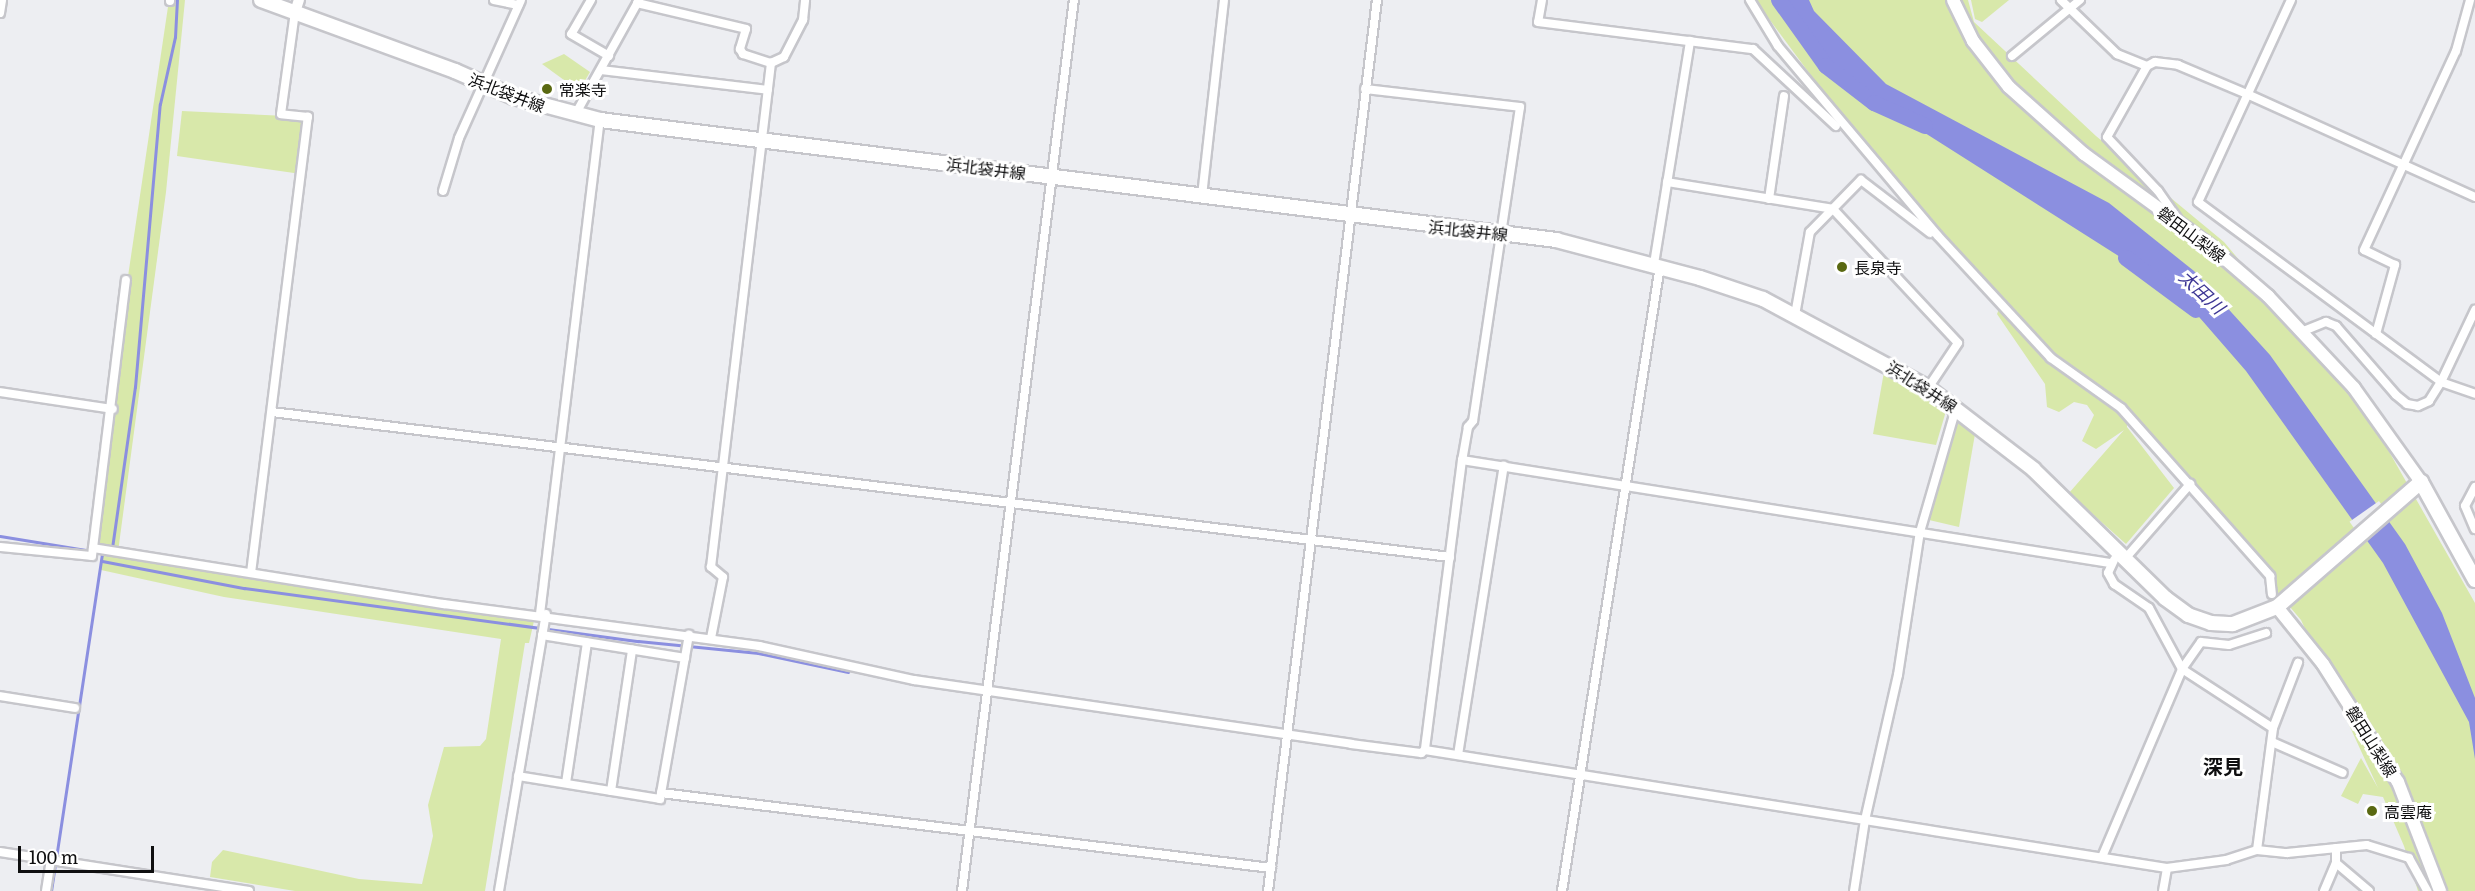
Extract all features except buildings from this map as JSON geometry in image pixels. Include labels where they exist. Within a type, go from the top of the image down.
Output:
[{"type":"main road","name":"浜北袋井線","points":[[261,0],[297,6],[514,98],[600,120],[1053,176],[1350,217],[1556,240],[1657,265],[1762,299],[1928,388],[2033,469],[2118,559],[2188,615],[2211,623],[2233,624],[2275,601],[2288,597],[2421,482]]},
{"type":"main road","name":"磐田山梨線","points":[[1953,0],[1972,41],[2009,87],[2084,154],[2186,228],[2268,296],[2354,388],[2421,482]]},
{"type":"main road","points":[[2421,482],[2475,580]]},
{"type":"main road","name":"磐田山梨線","points":[[2275,601],[2323,664],[2398,782],[2440,891]]},
{"type":"street","points":[[0,13],[2,0]]},
{"type":"street","points":[[443,191],[459,138],[520,3],[494,0]]},
{"type":"street","points":[[591,0],[571,34],[609,56]]},
{"type":"street","points":[[575,115],[638,2],[746,29],[740,49],[743,54],[771,63],[784,57],[803,20],[805,0]]},
{"type":"street","points":[[962,891],[1014,503],[1074,0]]},
{"type":"street","points":[[1202,196],[1224,0]]},
{"type":"street","points":[[1268,891],[1377,0]]},
{"type":"street","points":[[1542,0],[1538,22],[1753,49],[1846,132]]},
{"type":"street","points":[[1750,0],[1778,46],[1846,132],[1945,244],[2051,358],[2121,408],[2270,576],[2275,601]]},
{"type":"street","points":[[2061,0],[2117,54],[2147,66]]},
{"type":"street","points":[[2012,56],[2080,0]]},
{"type":"street","points":[[2291,0],[2198,202],[2441,382],[2475,394]]},
{"type":"street","points":[[2376,334],[2395,265],[2364,250],[2456,51],[2470,0]]},
{"type":"street","points":[[251,573],[308,117],[281,114],[297,6]]},
{"type":"street","points":[[1562,891],[1626,485],[1667,182],[1690,41]]},
{"type":"street","points":[[2186,228],[2158,191],[2107,137],[2147,66],[2155,62],[2178,65],[2247,94],[2475,197]]},
{"type":"street","points":[[711,638],[723,577],[711,567],[771,63]]},
{"type":"street","points":[[601,70],[768,90]]},
{"type":"street","points":[[1365,88],[1520,107],[1473,421],[1468,426],[1462,460],[1425,750]]},
{"type":"street","points":[[1768,199],[1784,96]]},
{"type":"street","points":[[500,891],[542,635],[559,448],[600,120]]},
{"type":"street","points":[[1795,315],[1810,232],[1861,180],[1945,244]]},
{"type":"street","points":[[1667,182],[1833,209],[1958,343],[1928,388]]},
{"type":"street","points":[[0,547],[92,556],[112,409],[126,280]]},
{"type":"street","points":[[2301,332],[2326,322],[2336,326],[2407,404],[2418,406],[2429,400],[2441,382],[2475,310]]},
{"type":"street","points":[[0,392],[112,409]]},
{"type":"street","points":[[1854,891],[1865,820],[1898,675],[1920,532],[1956,408]]},
{"type":"street","points":[[272,412],[1450,557]]},
{"type":"street","points":[[1462,460],[1920,532],[2118,559]]},
{"type":"street","points":[[1458,755],[1504,466]]},
{"type":"street","points":[[2190,484],[2118,559],[2108,573],[2114,584],[2150,608],[2182,669],[2273,728]]},
{"type":"street","points":[[2475,487],[2465,506],[2475,529]]},
{"type":"street","points":[[93,548],[444,604],[543,614],[711,638],[816,657],[914,680],[1421,753],[1425,750],[2167,868],[2226,860],[2257,850],[2287,853],[2367,845],[2403,855],[2427,891]]},
{"type":"street","points":[[2102,856],[2182,669],[2201,642],[2229,645],[2266,633]]},
{"type":"street","points":[[542,635],[685,658]]},
{"type":"street","points":[[518,776],[660,799],[689,635]]},
{"type":"street","points":[[566,783],[587,643]]},
{"type":"street","points":[[611,791],[632,650]]},
{"type":"street","points":[[2257,850],[2273,728],[2298,663]]},
{"type":"street","points":[[0,696],[75,708]]},
{"type":"street","points":[[2272,742],[2343,773]]},
{"type":"street","points":[[662,793],[1271,868]]},
{"type":"street","points":[[2324,891],[2336,862],[2336,848]]},
{"type":"street","points":[[0,852],[216,889],[249,891]]},
{"type":"street","points":[[46,891],[51,859]]},
{"type":"street","points":[[2336,862],[2369,891]]},
{"type":"street","points":[[2163,891],[2167,868]]},
{"type":"green space","points":[[169,0],[185,0],[166,192],[118,552],[96,548],[119,337]]},
{"type":"green space","points":[[1755,0],[1968,0],[1974,22],[2096,136],[2224,242],[2366,411],[2475,603],[2475,891],[2418,891],[2404,846],[2383,797],[2363,794],[2358,804],[2341,796],[2361,758],[2378,788],[2301,620],[2127,415],[2127,427],[2174,488],[2126,544],[2069,493],[2124,430],[2096,449],[2082,441],[2094,415],[2087,405],[2074,402],[2059,412],[2047,407],[2045,384],[1997,314],[1999,309],[2046,353],[1881,170]]},
{"type":"green space","points":[[1971,0],[2009,0],[1982,22],[1975,19]]},
{"type":"green space","points":[[564,54],[590,72],[579,91],[542,64]]},
{"type":"green space","points":[[182,111],[308,117],[301,174],[177,156]]},
{"type":"green space","points":[[1884,372],[1946,411],[1936,445],[1873,434]]},
{"type":"green space","points":[[1958,423],[1975,434],[1959,527],[1929,520]]},
{"type":"green space","points":[[102,553],[534,621],[529,643],[525,643],[485,891],[295,891],[210,877],[212,862],[223,850],[359,879],[422,884],[433,836],[428,805],[444,747],[480,746],[486,739],[501,639],[224,597],[101,570]]},
{"type":"water","points":[[1779,0],[1809,0],[1814,11],[1886,84],[2109,203],[2194,271],[2270,355],[2405,544],[2442,613],[2475,698],[2475,759],[2469,722],[2383,563],[2246,371],[2180,295],[1851,86],[1814,53]]},
{"type":"pier","points":[[2379,501],[2391,518],[2362,539],[2350,522]]},
{"type":"waterway","points":[[112,548],[135,387],[160,104],[175,37],[177,0]]},
{"type":"waterway","name":"太田川","points":[[1779,0],[1826,66],[1874,103],[1925,126]]},
{"type":"waterway","name":"太田川","points":[[2126,258],[2196,310]]},
{"type":"waterway","points":[[0,536],[92,551]]},
{"type":"waterway","points":[[51,891],[102,553]]},
{"type":"waterway","points":[[102,561],[244,588],[638,641],[758,653],[848,672]]},
{"type":"place","name":"常楽寺","points":[[547,89]]},
{"type":"place","name":"長泉寺","points":[[1842,267]]},
{"type":"place","name":"高雲庵","points":[[2372,811]]},
{"type":"district","name":"深見","points":[[2223,765]]}]
